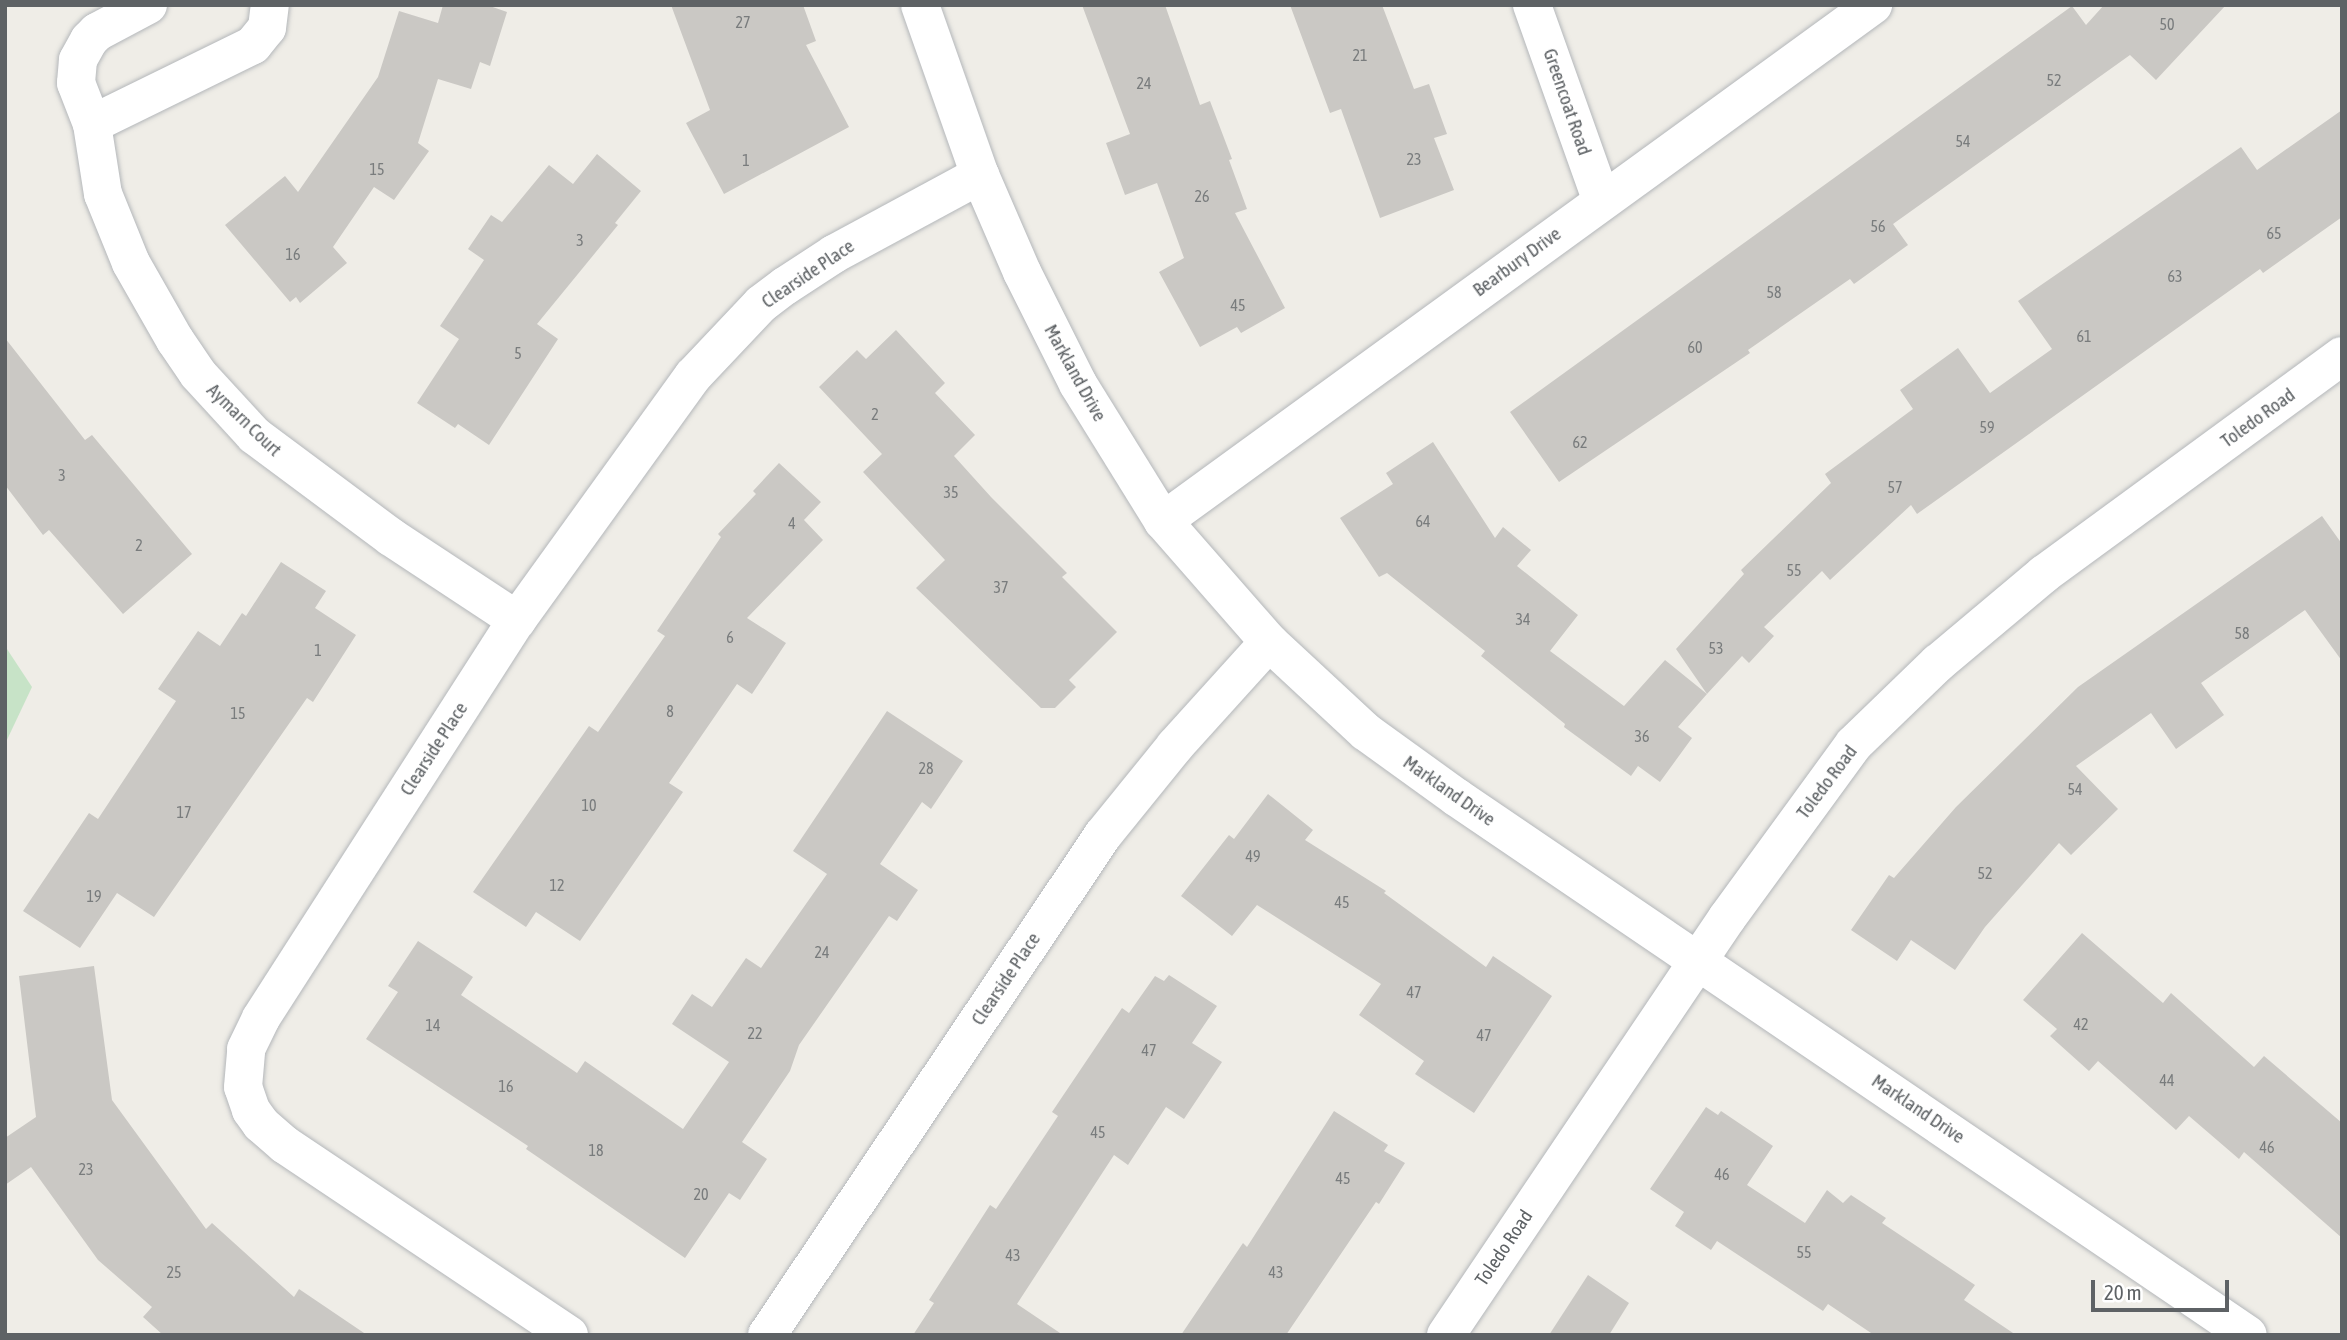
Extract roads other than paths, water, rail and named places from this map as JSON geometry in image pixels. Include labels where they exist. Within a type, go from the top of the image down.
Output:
[{"type":"street","name":"Aymarn Court","points":[[148,5],[97,32],[82,49],[76,83],[92,124],[103,194],[131,263],[198,374],[254,435],[391,537],[517,620]]},
{"type":"street","points":[[92,124],[253,45],[267,28],[270,5]]},
{"type":"street","name":"Markland Drive","points":[[920,5],[980,175],[1022,272],[1078,384],[1163,521],[1269,642],[1366,732],[1456,797],[2248,1335]]},
{"type":"street","name":"Greencoat Road","points":[[1532,5],[1601,200]]},
{"type":"street","name":"Bearbury Drive","points":[[1163,521],[1601,200],[1873,5]]},
{"type":"street","name":"Clearside Place","points":[[569,1335],[285,1145],[261,1124],[251,1110],[242,1074],[246,1049],[261,1018],[517,620],[694,376],[761,304],[834,254],[980,175]]},
{"type":"street","name":"Toledo Road","points":[[1446,1335],[1698,959],[1854,744],[1938,663],[2044,574],[2342,356]]},
{"type":"street","name":"Clearside Place","points":[[767,1335],[1103,835],[1175,746],[1269,642]]}]
